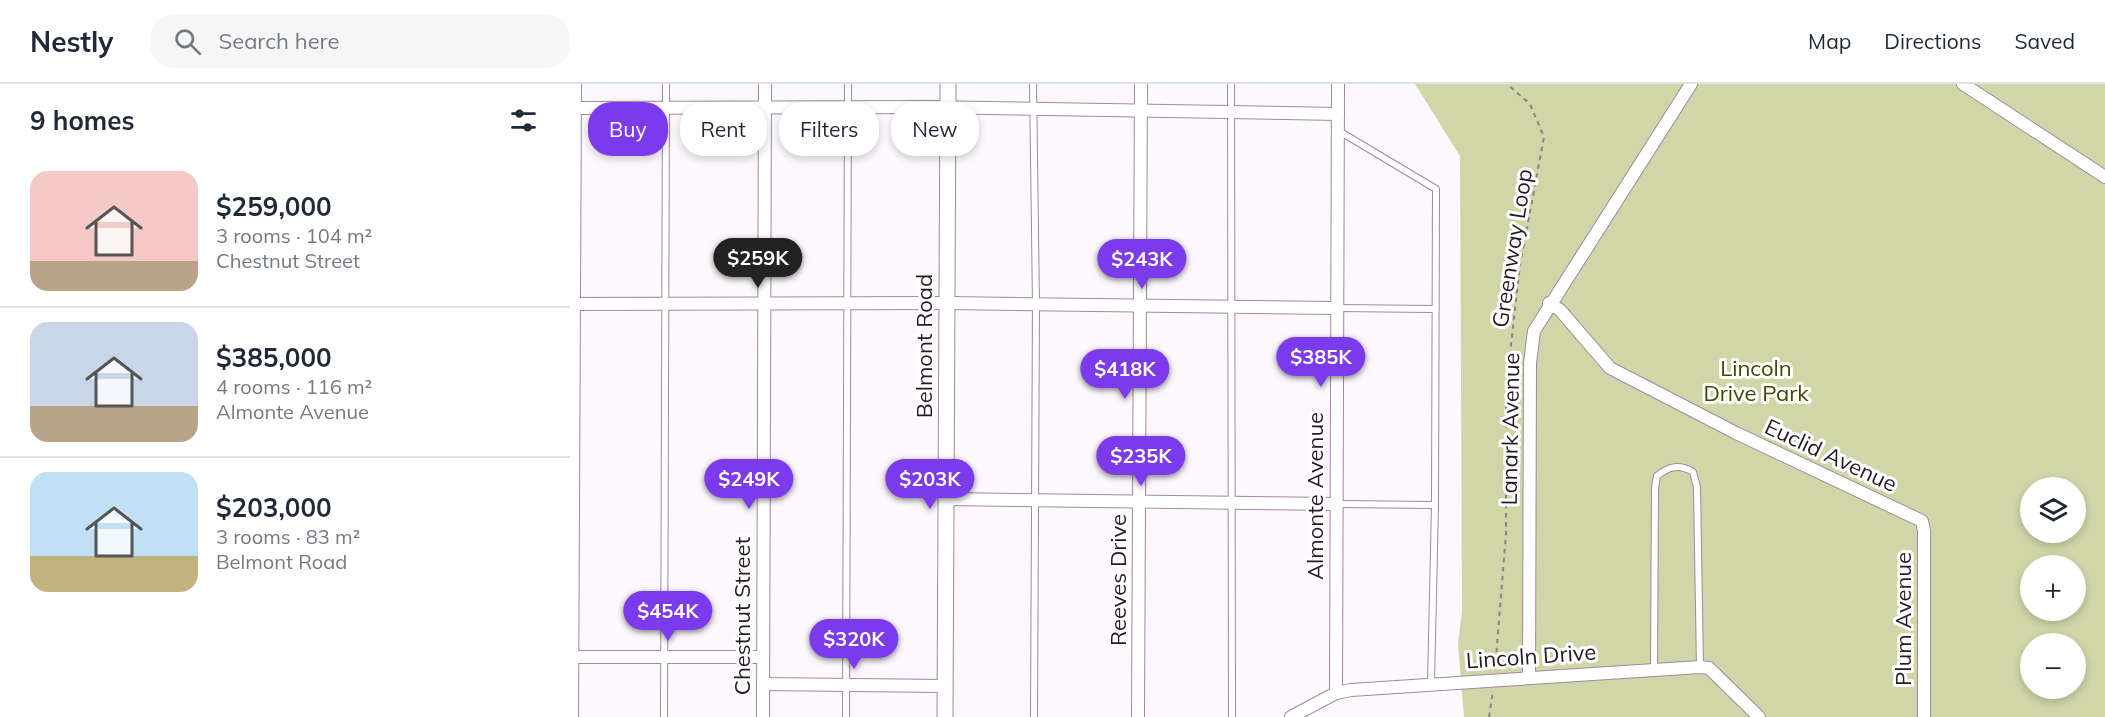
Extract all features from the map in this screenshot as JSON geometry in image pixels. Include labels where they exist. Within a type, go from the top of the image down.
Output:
[{"type":"street","points":[[572,717],[572,107],[574,84]]},
{"type":"street","name":"Chestnut Street","points":[[765,84],[765,102]]},
{"type":"street","name":"Belmont Road","points":[[947,102],[948,84]]},
{"type":"street","name":"Reeves Drive","points":[[1138,717],[1141,84]]},
{"type":"street","name":"Almonte Avenue","points":[[1336,693],[1338,84]]},
{"type":"street","name":"Lanark Avenue","points":[[1529,676],[1530,363],[1534,331],[1691,84]]},
{"type":"street","points":[[1963,84],[2105,177]]},
{"type":"street","points":[[572,107],[588,107]]},
{"type":"street","points":[[979,107],[1338,114]]},
{"type":"street","name":"Chestnut Street","points":[[763,717],[765,156]]},
{"type":"street","name":"Belmont Road","points":[[945,717],[947,156]]},
{"type":"street","points":[[572,304],[947,303],[1336,308]]},
{"type":"street","name":"Euclid Avenue","points":[[1550,303],[1560,310],[1610,368],[1736,433],[1922,521]]},
{"type":"street","points":[[946,499],[1336,504]]},
{"type":"street","name":"Plum Avenue","points":[[1922,521],[1924,531],[1924,717]]},
{"type":"street","points":[[572,657],[763,657]]},
{"type":"street","points":[[1700,667],[1709,668],[1759,717]]},
{"type":"street","name":"Lincoln Drive","points":[[1291,717],[1336,693],[1529,676],[1700,667]]},
{"type":"street","points":[[763,684],[945,686]]},
{"type":"lane","points":[[666,84],[666,102]]},
{"type":"lane","points":[[848,84],[848,102]]},
{"type":"lane","points":[[1033,84],[1036,304],[1034,717]]},
{"type":"lane","points":[[1231,84],[1232,717]]},
{"type":"lane","points":[[1338,130],[1436,189],[1435,505],[1431,684]]},
{"type":"lane","points":[[664,717],[666,156]]},
{"type":"lane","points":[[846,717],[848,156]]},
{"type":"lane","points":[[1336,308],[1434,309]]},
{"type":"lane","points":[[1654,669],[1655,488],[1657,476],[1667,468],[1683,466],[1693,472],[1697,487],[1700,667]]},
{"type":"lane","points":[[1336,504],[1435,505]]},
{"type":"path","name":"Greenway Loop","points":[[1489,717],[1495,679],[1506,534],[1506,389],[1520,265],[1544,137],[1539,119],[1530,104],[1507,84]]},
{"type":"green space","name":"Lincoln Drive Park","points":[[1415,84],[2105,84],[2105,717],[1464,717],[1458,643],[1462,611],[1460,156]]}]
